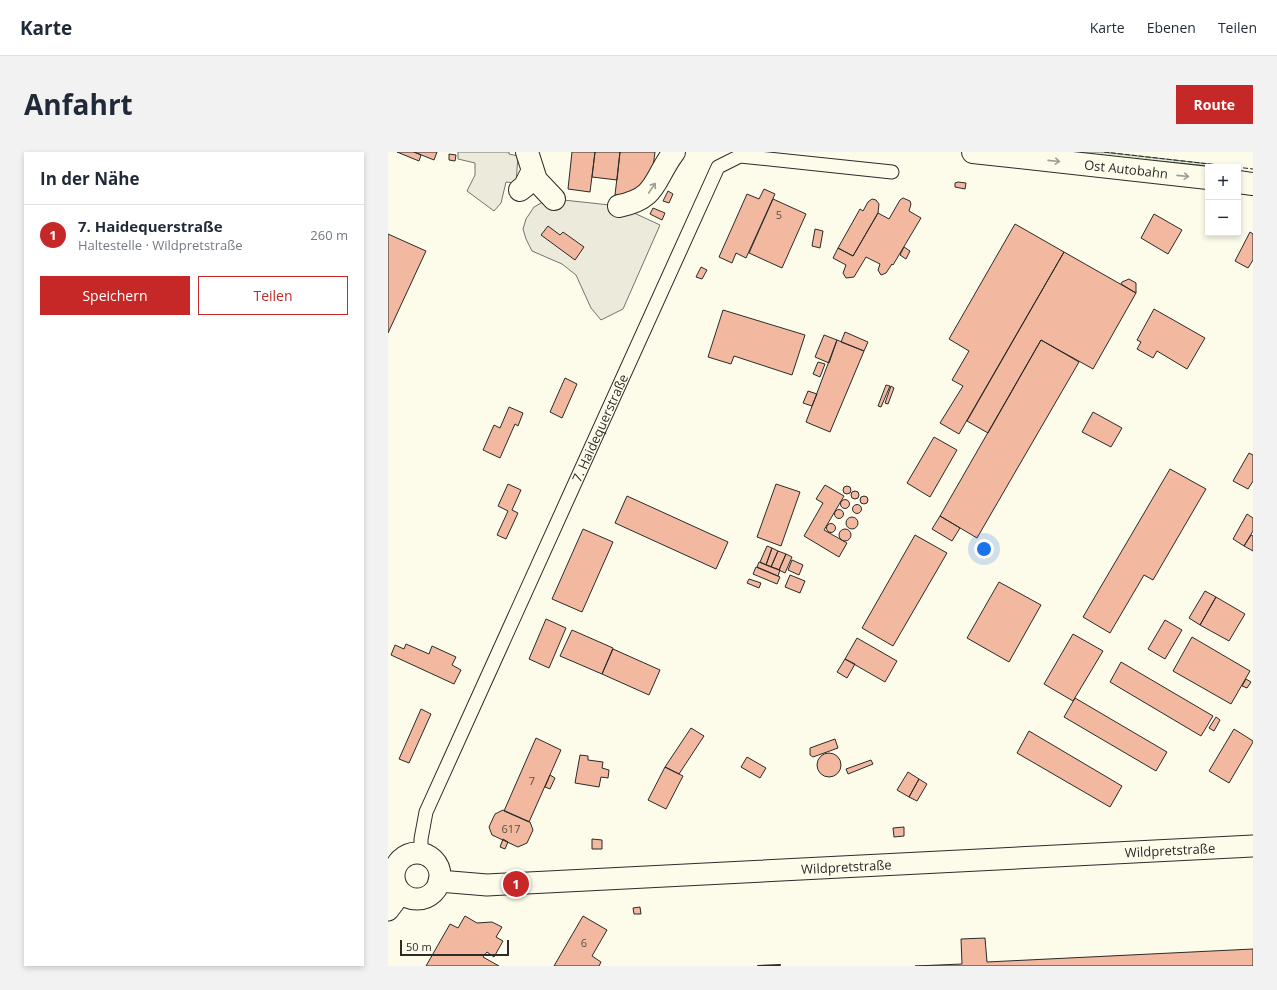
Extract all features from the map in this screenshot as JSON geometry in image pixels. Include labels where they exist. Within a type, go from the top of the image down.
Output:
[{"type":"highway","points":[[619,206],[632,204],[645,198],[653,189],[665,164],[674,152]]},
{"type":"highway","name":"Ost Autobahn","points":[[973,152],[1205,178]]},
{"type":"highway","points":[[520,190],[525,186],[530,162]]},
{"type":"highway","points":[[530,162],[536,180],[554,199]]},
{"type":"highway","points":[[1241,182],[1253,184]]},
{"type":"main road","name":"Wildpretstraße","points":[[440,881],[474,885],[502,884],[1253,846]]},
{"type":"main road","points":[[421,853],[432,859],[437,865],[440,881],[436,889],[429,896],[421,899],[413,899],[401,893],[395,885],[393,876],[395,868],[405,856],[421,853]]},
{"type":"main road","points":[[388,910],[401,893]]},
{"type":"street","name":"7. Haidequerstraße","points":[[421,853],[421,839],[426,812],[718,167],[740,156],[892,172]]},
{"type":"green space","points":[[1062,152],[1103,152],[1210,164],[1205,164],[1205,166]]},
{"type":"shaded area","points":[[458,152],[509,152],[509,154],[518,156],[516,183],[506,182],[501,203],[494,211],[467,191],[475,175],[475,163],[458,159]]},
{"type":"shaded area","points":[[554,199],[619,206],[660,225],[623,309],[601,320],[591,308],[576,275],[562,264],[532,251],[523,229],[526,219],[534,207],[543,202]]},
{"type":"building","points":[[397,152],[414,152],[421,155],[419,161]]},
{"type":"building","points":[[414,152],[437,152],[434,160]]},
{"type":"building","points":[[572,152],[595,152],[590,192],[568,189]]},
{"type":"building","points":[[595,152],[620,152],[617,180],[592,177]]},
{"type":"building","points":[[620,152],[655,152],[653,167],[645,185],[628,196],[615,195]]},
{"type":"building","points":[[449,154],[456,155],[455,161],[449,160]]},
{"type":"building","points":[[955,183],[966,183],[965,189],[955,187]]},
{"type":"building","points":[[764,189],[775,194],[746,258],[736,253],[732,263],[719,257],[747,194],[759,199]]},
{"type":"building","points":[[668,191],[673,194],[669,203],[663,201]]},
{"type":"building","points":[[903,198],[910,201],[911,204],[909,211],[921,218],[893,265],[892,264],[886,273],[881,275],[878,270],[880,264],[866,257],[854,277],[846,278],[843,273],[846,265],[833,258],[838,248],[853,256],[878,213],[889,219],[900,200]]},
{"type":"building","points":[[773,199],[806,214],[782,268],[749,253]]},
{"type":"building","points":[[872,199],[876,200],[879,204],[878,213],[853,256],[838,248],[860,209],[863,211],[868,202]]},
{"type":"building","points":[[653,208],[665,213],[662,220],[650,214]]},
{"type":"building","points":[[1154,214],[1182,230],[1168,254],[1141,238]]},
{"type":"building","points":[[1015,224],[1064,252],[959,434],[940,423],[963,386],[952,380],[969,351],[949,339]]},
{"type":"building","points":[[548,226],[560,235],[563,232],[584,247],[575,260],[541,235]]},
{"type":"building","points":[[815,229],[823,231],[820,248],[812,246]]},
{"type":"building","points":[[1250,232],[1253,234],[1253,260],[1248,268],[1235,261]]},
{"type":"building","points":[[388,234],[426,251],[388,333]]},
{"type":"building","points":[[904,247],[910,251],[906,259],[900,255]]},
{"type":"building","points":[[1064,252],[1136,293],[1093,369],[1041,340],[988,433],[967,421]]},
{"type":"building","points":[[701,267],[707,270],[702,279],[696,277]]},
{"type":"building","points":[[1129,279],[1136,283],[1136,293],[1121,284]]},
{"type":"building","points":[[1154,309],[1205,338],[1187,369],[1157,351],[1153,358],[1137,349],[1141,342],[1137,340]]},
{"type":"building","points":[[723,310],[805,335],[792,375],[734,356],[731,364],[708,357]]},
{"type":"building","points":[[845,332],[868,342],[864,351],[841,342]]},
{"type":"building","points":[[824,335],[837,340],[829,363],[815,357]]},
{"type":"building","points":[[837,340],[864,351],[830,432],[806,422]]},
{"type":"building","points":[[1041,340],[1079,362],[977,538],[940,516]]},
{"type":"building","points":[[818,362],[825,364],[820,377],[813,374]]},
{"type":"building","points":[[565,378],[577,384],[562,418],[550,412]]},
{"type":"building","points":[[886,385],[890,386],[881,407],[878,406]]},
{"type":"building","points":[[891,386],[894,388],[888,404],[885,403]]},
{"type":"building","points":[[808,391],[817,394],[812,406],[803,403]]},
{"type":"building","points":[[509,407],[523,413],[518,426],[515,424],[500,458],[483,450],[494,425],[500,428]]},
{"type":"building","points":[[1093,412],[1122,428],[1111,447],[1082,432]]},
{"type":"building","points":[[934,437],[957,450],[930,497],[907,483]]},
{"type":"building","points":[[1249,453],[1253,455],[1253,481],[1248,489],[1233,481]]},
{"type":"building","points":[[1170,469],[1206,489],[1153,580],[1144,575],[1110,633],[1083,617]]},
{"type":"building","points":[[508,484],[521,490],[512,510],[518,513],[506,539],[497,535],[508,511],[498,506]]},
{"type":"building","points":[[776,484],[800,492],[781,546],[757,537]]},
{"type":"building","points":[[825,485],[844,496],[824,530],[847,543],[839,557],[804,536],[823,503],[816,499]]},
{"type":"building","points":[[845,486],[849,486],[851,490],[849,494],[845,494],[843,492],[843,488]]},
{"type":"building","points":[[853,491],[857,491],[859,495],[857,499],[853,499],[851,497],[851,493]]},
{"type":"building","points":[[627,496],[728,542],[716,569],[615,523]]},
{"type":"building","points":[[862,496],[866,496],[868,500],[866,504],[862,504],[860,502],[860,498]]},
{"type":"building","points":[[845,499],[850,504],[845,509],[840,504]]},
{"type":"building","points":[[857,504],[862,509],[857,514],[852,509]]},
{"type":"building","points":[[839,509],[844,514],[839,519],[834,514]]},
{"type":"building","points":[[1247,514],[1253,518],[1253,531],[1244,546],[1233,539]]},
{"type":"building","points":[[940,516],[960,528],[952,541],[932,529]]},
{"type":"building","points":[[852,517],[856,519],[858,523],[856,527],[852,529],[848,527],[846,523],[848,519]]},
{"type":"building","points":[[831,523],[836,528],[831,533],[826,528]]},
{"type":"building","points":[[583,529],[613,542],[582,612],[552,599]]},
{"type":"building","points":[[845,529],[849,531],[851,535],[849,539],[845,541],[841,539],[839,535],[841,531]]},
{"type":"building","points":[[915,535],[947,553],[893,646],[862,628]]},
{"type":"building","points":[[1251,535],[1253,536],[1253,551],[1244,546]]},
{"type":"building","points":[[767,546],[772,548],[766,565],[760,562]]},
{"type":"building","points":[[772,548],[778,551],[771,567],[766,565]]},
{"type":"building","points":[[778,551],[786,554],[779,570],[771,567]]},
{"type":"building","points":[[786,554],[792,557],[785,573],[779,570]]},
{"type":"building","points":[[792,560],[803,565],[799,575],[788,570]]},
{"type":"building","points":[[759,562],[780,570],[778,576],[757,567]]},
{"type":"building","points":[[756,567],[780,577],[777,584],[753,574]]},
{"type":"building","points":[[790,575],[805,581],[800,593],[785,587]]},
{"type":"building","points":[[749,579],[761,583],[759,588],[747,583]]},
{"type":"building","points":[[999,582],[1041,605],[1009,662],[967,638]]},
{"type":"building","points":[[1205,591],[1216,597],[1200,625],[1189,618]]},
{"type":"building","points":[[1216,597],[1245,614],[1229,641],[1200,625]]},
{"type":"building","points":[[546,619],[566,628],[549,668],[529,659]]},
{"type":"building","points":[[1165,620],[1182,630],[1165,659],[1148,649]]},
{"type":"building","points":[[572,630],[613,648],[602,674],[560,656]]},
{"type":"building","points":[[1073,634],[1103,651],[1073,701],[1044,684]]},
{"type":"building","points":[[1192,637],[1250,671],[1231,704],[1173,671]]},
{"type":"building","points":[[857,638],[897,661],[885,682],[845,659]]},
{"type":"building","points":[[406,644],[429,654],[432,646],[456,657],[452,665],[461,670],[454,684],[391,655],[395,645],[404,649]]},
{"type":"building","points":[[613,649],[660,670],[649,695],[602,674]]},
{"type":"building","points":[[845,659],[855,664],[847,678],[837,672]]},
{"type":"building","points":[[1121,662],[1213,716],[1201,736],[1110,682]]},
{"type":"building","points":[[1246,679],[1251,682],[1247,688],[1242,686]]},
{"type":"building","points":[[1075,698],[1167,752],[1156,771],[1064,717]]},
{"type":"building","points":[[421,709],[431,714],[409,763],[399,759]]},
{"type":"building","points":[[1216,717],[1220,720],[1214,731],[1209,728]]},
{"type":"building","points":[[691,728],[704,736],[679,774],[665,767]]},
{"type":"building","points":[[1234,729],[1253,742],[1229,783],[1209,771]]},
{"type":"building","points":[[1029,731],[1122,786],[1110,807],[1017,753]]},
{"type":"building","points":[[536,738],[561,750],[529,822],[504,811]]},
{"type":"building","points":[[835,739],[838,748],[813,757],[810,755],[810,748]]},
{"type":"building","points":[[829,753],[838,756],[841,765],[838,774],[829,777],[820,774],[817,765],[820,756]]},
{"type":"building","points":[[580,755],[588,756],[588,760],[603,762],[602,768],[609,770],[608,778],[601,777],[599,787],[575,783]]},
{"type":"building","points":[[747,757],[766,768],[760,778],[741,767]]},
{"type":"building","points":[[871,760],[873,764],[848,774],[846,769]]},
{"type":"building","points":[[665,767],[683,776],[666,809],[648,800]]},
{"type":"building","points":[[908,772],[919,779],[909,797],[897,790]]},
{"type":"building","points":[[550,775],[555,778],[550,789],[545,787]]},
{"type":"building","points":[[919,779],[927,784],[917,801],[909,797]]},
{"type":"building","points":[[503,810],[530,822],[533,830],[527,843],[518,847],[492,835],[489,827],[495,814]]},
{"type":"building","points":[[904,827],[904,836],[894,837],[893,828]]},
{"type":"building","points":[[503,839],[508,842],[505,849],[500,847]]},
{"type":"building","points":[[592,839],[602,840],[602,849],[592,849]]},
{"type":"building","points":[[640,907],[641,914],[634,914],[633,908]]},
{"type":"building","points":[[465,916],[477,923],[492,922],[502,927],[496,937],[503,941],[494,957],[487,952],[483,957],[499,966],[426,966],[450,924],[458,928]]},
{"type":"building","points":[[583,916],[607,930],[592,956],[601,962],[599,966],[554,966]]},
{"type":"building","points":[[985,938],[987,962],[1253,949],[1253,966],[915,966],[962,964],[961,939]]},
{"type":"fence","points":[[1104,152],[1253,169]]},
{"type":"wall","points":[[758,966],[780,965]]},
{"type":"place","name":"7. Haidequerstraße","points":[[516,884]]}]
